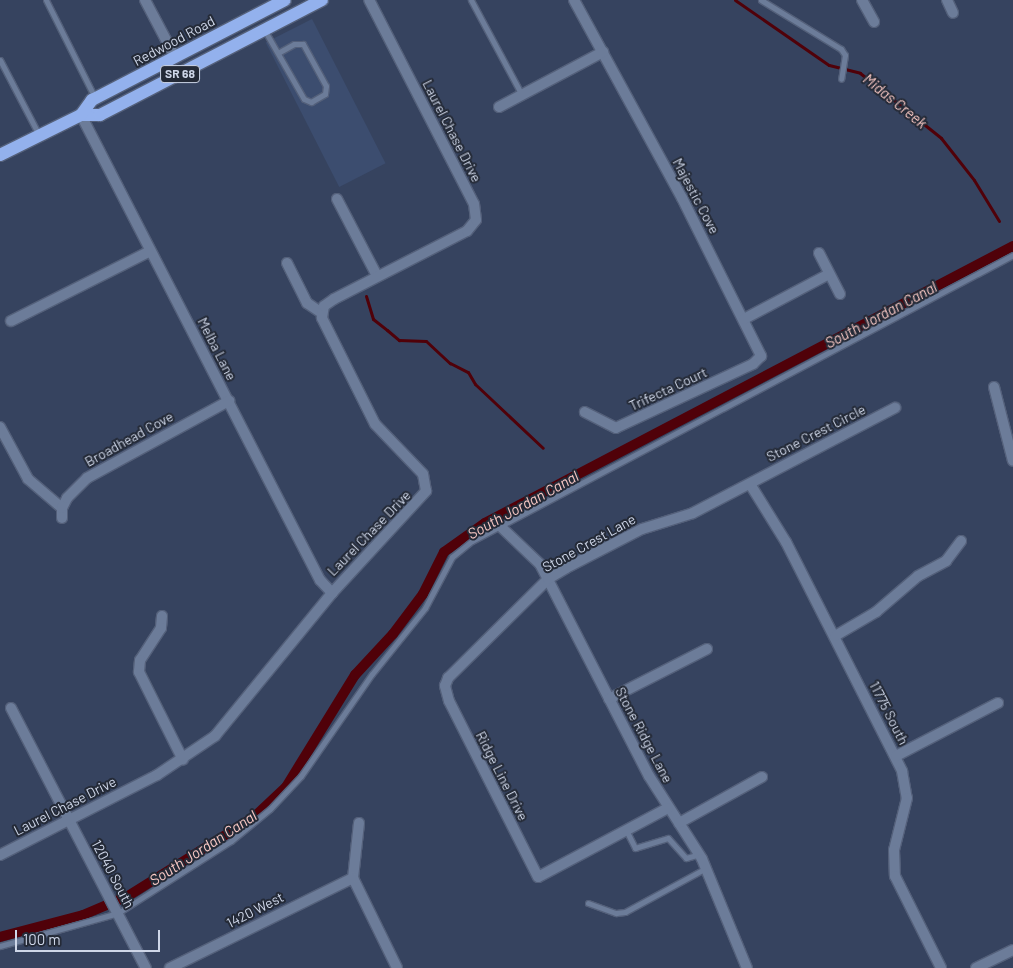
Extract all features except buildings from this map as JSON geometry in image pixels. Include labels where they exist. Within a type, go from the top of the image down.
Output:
[{"type":"main road","name":"Redwood Road","points":[[0,155],[81,115],[95,98],[285,0]]},
{"type":"main road","name":"Redwood Road","points":[[81,115],[100,115],[322,0]]},
{"type":"street","points":[[145,0],[175,57]]},
{"type":"street","name":"Laurel Chase Drive","points":[[0,855],[183,760],[230,721],[332,593],[424,496],[427,485],[423,474],[376,424],[324,324],[322,313],[329,302],[376,276],[467,231],[476,220],[477,212],[370,0]]},
{"type":"street","name":"Majestic Cove","points":[[574,0],[744,319],[761,356]]},
{"type":"street","points":[[862,0],[874,22]]},
{"type":"street","points":[[947,0],[954,13]]},
{"type":"street","points":[[499,107],[603,52]]},
{"type":"street","name":"Melba Lane","points":[[81,115],[320,580],[332,593]]},
{"type":"street","points":[[338,199],[376,276]]},
{"type":"street","points":[[11,321],[150,251]]},
{"type":"street","points":[[819,253],[840,294]]},
{"type":"street","points":[[286,263],[307,303],[322,313]]},
{"type":"street","points":[[744,319],[830,274]]},
{"type":"street","name":"Trifecta Court","points":[[585,412],[616,428],[753,364],[761,356]]},
{"type":"street","points":[[994,387],[1013,461]]},
{"type":"street","name":"Broadhead Cove","points":[[62,508],[74,489],[87,478],[228,401]]},
{"type":"street","name":"Stone Crest Circle","points":[[750,484],[895,408]]},
{"type":"street","points":[[0,427],[28,479],[62,508],[62,518]]},
{"type":"street","name":"Stone Crest Lane","points":[[445,686],[453,672],[548,579],[642,529],[680,518],[750,484]]},
{"type":"street","name":"11775 South","points":[[750,484],[764,510],[779,529],[896,756],[906,784],[907,798],[894,850],[895,876],[941,968]]},
{"type":"street","name":"Stone Ridge Lane","points":[[499,525],[532,554],[548,579],[609,699],[668,808],[700,854],[747,968]]},
{"type":"street","points":[[835,636],[876,612],[918,576],[946,561],[962,541]]},
{"type":"street","points":[[162,616],[160,628],[140,660],[138,672],[183,760]]},
{"type":"street","points":[[609,699],[707,649]]},
{"type":"street","name":"Ridge Line Drive","points":[[445,686],[449,701],[538,877],[627,832]]},
{"type":"street","points":[[896,756],[998,704]]},
{"type":"street","name":"12040 South","points":[[11,708],[146,968]]},
{"type":"street","points":[[679,822],[762,777]]},
{"type":"street","points":[[627,832],[668,808]]},
{"type":"street","points":[[359,823],[353,878],[398,968]]},
{"type":"street","name":"1420 West","points":[[170,968],[353,878]]},
{"type":"street","points":[[976,968],[1013,950]]},
{"type":"lane","points":[[46,0],[95,98]]},
{"type":"lane","points":[[471,0],[522,95]]},
{"type":"lane","points":[[761,0],[789,20],[836,45],[845,55],[841,79]]},
{"type":"lane","points":[[265,30],[304,100],[311,102],[326,94],[326,86],[303,44],[294,44],[278,53]]},
{"type":"lane","points":[[0,60],[39,136]]},
{"type":"lane","points":[[0,946],[118,912],[231,841],[270,810],[301,776],[372,674],[425,608],[452,558],[499,525],[1013,255]]},
{"type":"lane","points":[[627,832],[635,848],[668,838],[686,858],[700,854]]},
{"type":"lane","points":[[588,903],[616,913],[624,912],[706,868]]},
{"type":"shaded area","points":[[312,19],[386,163],[339,187],[266,43]]},
{"type":"waterway","name":"Midas Creek","points":[[735,0],[829,65],[860,73],[941,138],[974,180],[999,221]]},
{"type":"waterway","name":"South Jordan Canal","points":[[0,937],[83,915],[128,896],[253,818],[286,787],[355,675],[393,634],[423,594],[444,552],[485,523],[1013,246]]},
{"type":"waterway","points":[[366,296],[373,319],[399,340],[426,341],[450,363],[468,372],[475,384],[543,448]]}]
